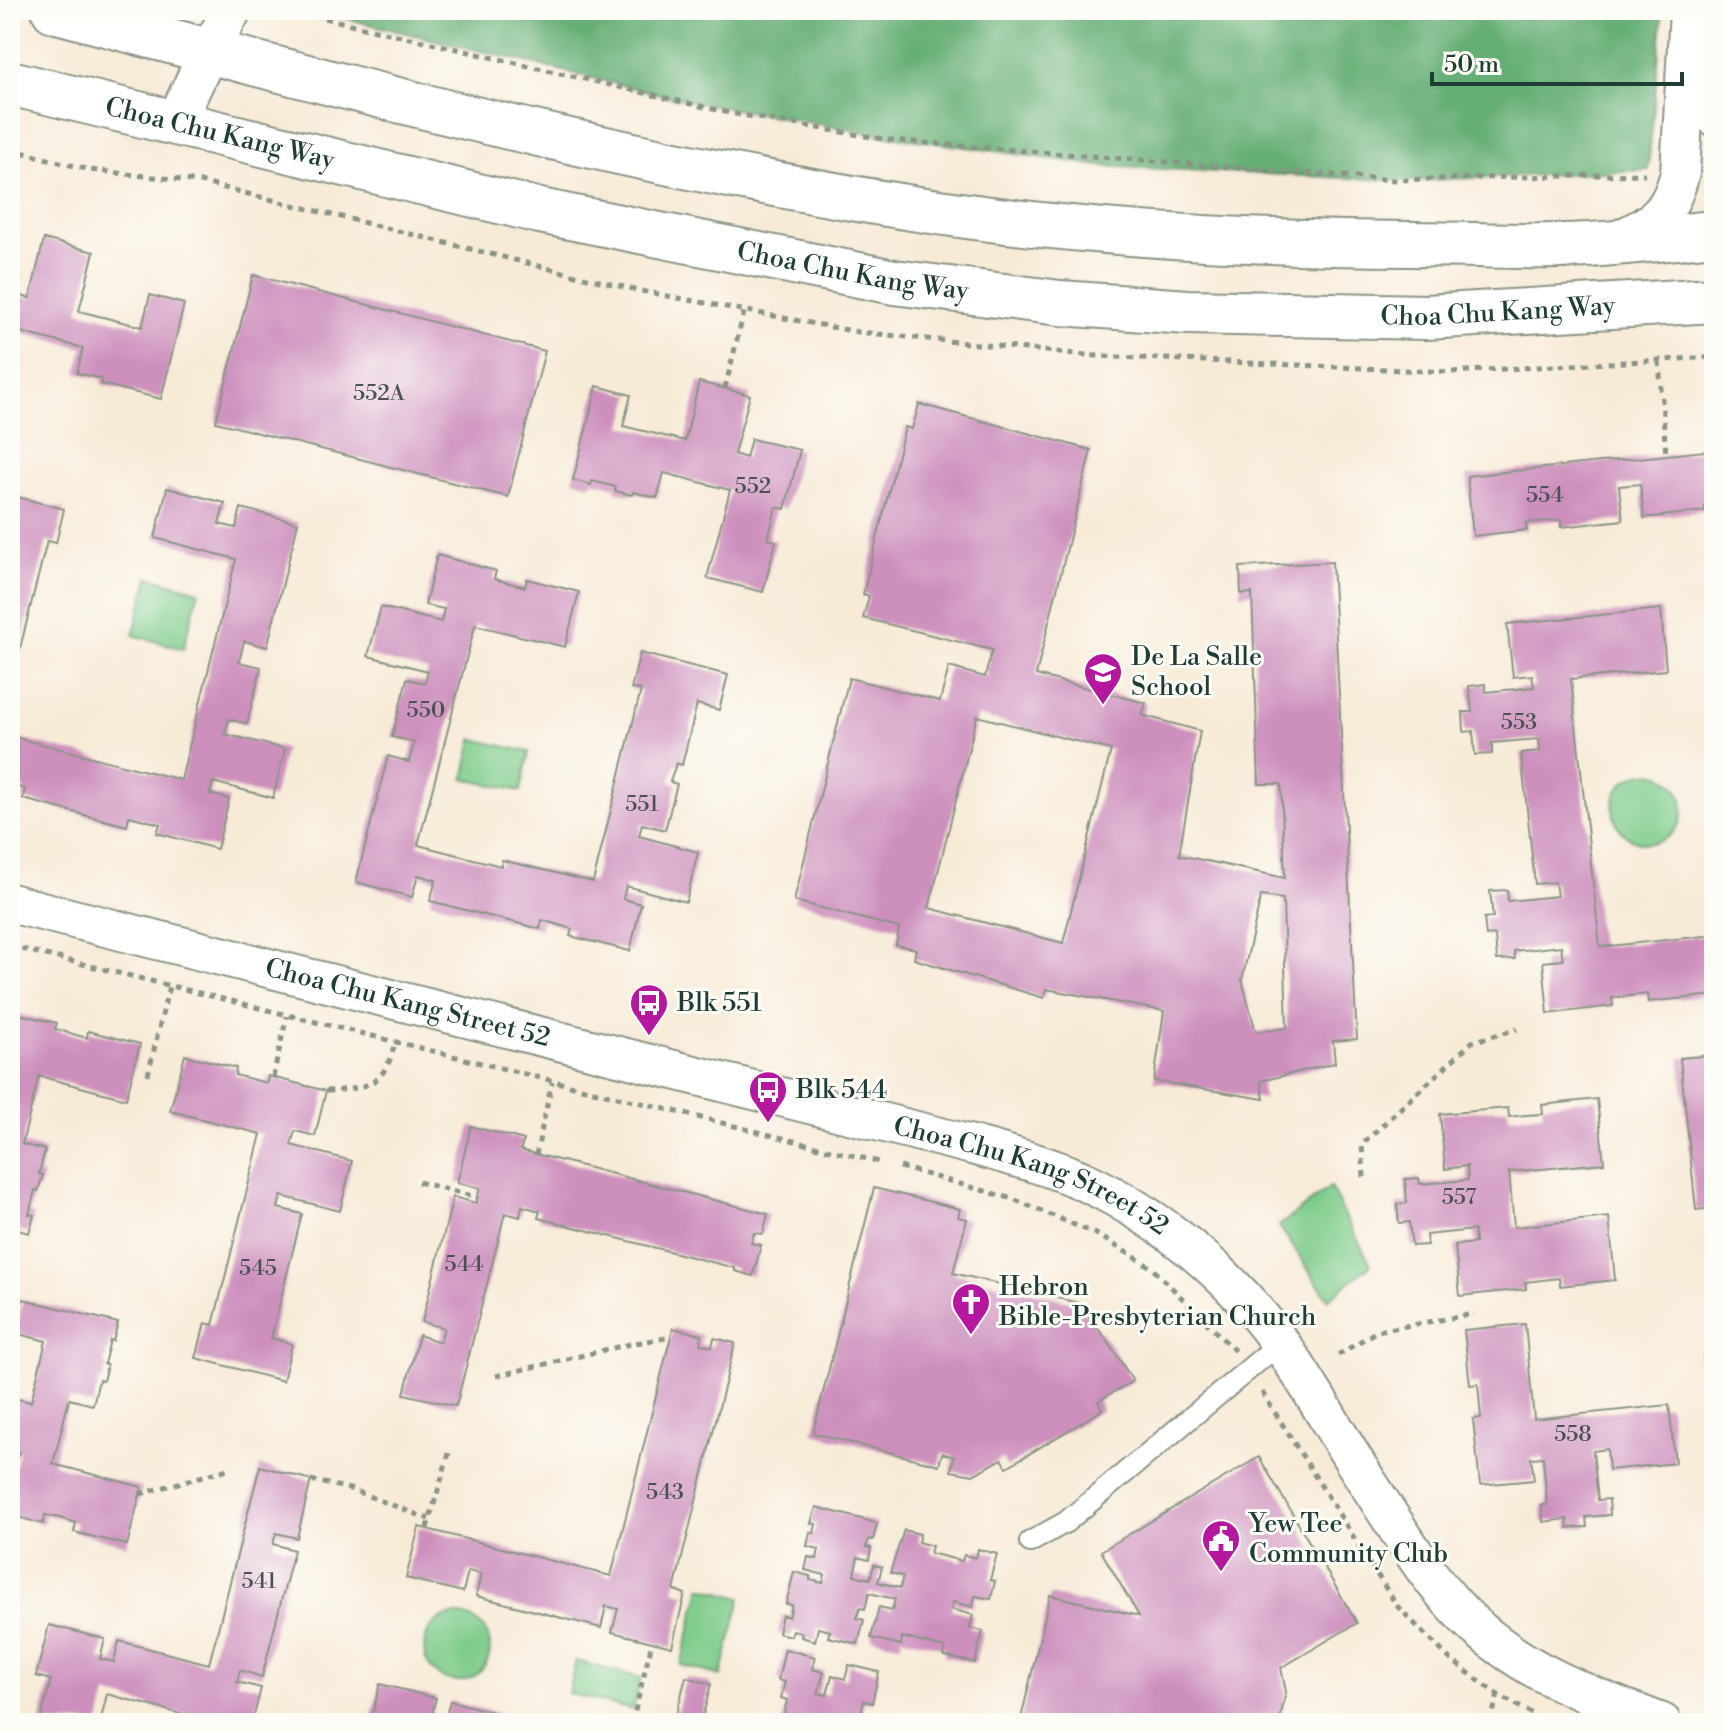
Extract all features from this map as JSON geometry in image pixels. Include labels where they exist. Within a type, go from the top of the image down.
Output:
[{"type":"main road","points":[[54,10],[556,137],[774,184],[917,208],[1124,234],[1316,243],[1562,246],[1714,233]]},
{"type":"main road","name":"Choa Chu Kang Way","points":[[10,83],[585,220],[894,282],[1060,303],[1188,312],[1426,317],[1714,300]]},
{"type":"street","points":[[176,121],[232,10]]},
{"type":"street","points":[[1613,242],[1650,225],[1666,212],[1675,193],[1680,173],[1688,17]]},
{"type":"street","points":[[1688,17],[1706,97],[1714,116]]},
{"type":"street","name":"Choa Chu Kang Street 52","points":[[10,903],[1026,1160],[1092,1185],[1173,1234],[1226,1281],[1280,1343],[1422,1566],[1475,1626],[1532,1668],[1566,1686],[1662,1723]]},
{"type":"lane","points":[[1030,1542],[1066,1522],[1280,1343]]},
{"type":"path","points":[[290,10],[730,113],[889,140],[1394,180],[1680,173]]},
{"type":"path","points":[[725,388],[744,312]]},
{"type":"path","points":[[1659,361],[1666,455]]},
{"type":"path","points":[[10,946],[889,1164],[1013,1199],[1096,1234],[1151,1267],[1232,1348],[1248,1368],[1397,1606],[1450,1659],[1498,1695],[1549,1723]]},
{"type":"path","points":[[148,1075],[169,986]]},
{"type":"path","points":[[273,1077],[287,1016]]},
{"type":"path","points":[[1364,1177],[1362,1144],[1472,1042],[1517,1029]]},
{"type":"path","points":[[326,1091],[359,1090],[379,1077],[391,1061],[395,1043]]},
{"type":"path","points":[[536,1155],[552,1082]]},
{"type":"path","points":[[418,1182],[477,1197]]},
{"type":"path","points":[[1338,1355],[1377,1331],[1474,1314]]},
{"type":"path","points":[[496,1376],[671,1337]]},
{"type":"path","points":[[427,1528],[449,1453]]},
{"type":"path","points":[[140,1494],[228,1469]]},
{"type":"path","points":[[311,1480],[350,1489],[429,1519]]},
{"type":"path","points":[[632,1723],[652,1642]]},
{"type":"path","points":[[1490,1723],[1498,1695]]},
{"type":"green space","points":[[310,10],[1663,10],[1648,170],[1408,181],[1101,166],[874,134],[684,100]]},
{"type":"green space","points":[[149,577],[199,591],[183,649],[133,635]]},
{"type":"green space","points":[[473,739],[529,752],[521,791],[464,779]]},
{"type":"green space","points":[[1648,773],[1667,779],[1677,789],[1683,808],[1677,827],[1667,837],[1648,843],[1629,837],[1619,827],[1613,808],[1619,789],[1629,779]]},
{"type":"green space","points":[[1330,1187],[1371,1265],[1328,1299],[1279,1226]]},
{"type":"green space","points":[[701,1587],[741,1598],[721,1676],[681,1665]]},
{"type":"green space","points":[[457,1615],[470,1618],[480,1625],[487,1635],[490,1648],[487,1661],[480,1671],[470,1678],[457,1681],[444,1678],[434,1671],[427,1661],[424,1648],[427,1635],[434,1625],[444,1618]]},
{"type":"green space","points":[[576,1661],[641,1678],[633,1710],[568,1693]]},
{"type":"building","points":[[44,239],[94,252],[79,311],[142,327],[150,295],[184,304],[161,399],[101,384],[102,379],[77,373],[83,348],[16,331],[10,350],[10,274],[21,277],[17,295],[30,298]]},
{"type":"building","points":[[253,275],[545,351],[508,497],[216,422]]},
{"type":"building","points":[[699,382],[750,395],[734,454],[746,458],[751,439],[800,450],[785,509],[776,507],[768,539],[776,541],[763,592],[707,578],[730,490],[664,473],[657,498],[615,491],[616,487],[592,481],[591,485],[573,480],[597,386],[631,395],[623,426],[685,441]]},
{"type":"building","points":[[919,404],[1091,450],[1036,675],[1146,703],[1142,715],[1200,731],[1179,855],[1285,878],[1281,784],[1259,784],[1252,593],[1241,594],[1240,567],[1332,562],[1357,1039],[1333,1041],[1335,1063],[1261,1081],[1264,1099],[1154,1081],[1164,1011],[1046,989],[1044,998],[914,959],[916,949],[896,945],[899,928],[794,901],[849,678],[940,701],[949,667],[985,677],[992,650],[863,618],[869,596],[863,594],[905,427],[912,429]],"holes":[[[977,716],[1111,750],[1063,943],[929,908]],[[1261,896],[1283,899],[1287,1028],[1256,1032],[1242,980]]]},
{"type":"building","points":[[1714,450],[1714,503],[1705,504],[1705,511],[1644,518],[1640,484],[1619,486],[1623,520],[1561,527],[1561,520],[1526,523],[1527,530],[1473,536],[1467,476]]},
{"type":"building","points":[[167,488],[225,503],[219,524],[236,528],[241,508],[298,523],[267,647],[244,641],[239,662],[261,667],[247,724],[229,719],[225,734],[285,749],[273,798],[213,782],[210,794],[229,799],[217,849],[157,833],[160,824],[129,816],[127,826],[23,799],[25,789],[10,785],[10,736],[181,780],[236,559],[155,538]]},
{"type":"building","points":[[10,495],[64,509],[56,543],[47,541],[11,684]]},
{"type":"building","points":[[437,555],[496,571],[494,579],[525,587],[527,579],[579,592],[565,647],[475,625],[418,845],[501,866],[502,860],[593,882],[641,690],[631,689],[640,653],[728,675],[719,710],[697,704],[682,765],[676,763],[670,782],[677,784],[665,830],[642,824],[639,836],[698,852],[686,902],[626,886],[623,899],[641,904],[630,951],[570,936],[572,929],[542,920],[540,929],[430,901],[436,880],[418,875],[412,897],[356,882],[388,756],[409,762],[414,742],[392,737],[407,679],[425,683],[428,671],[368,656],[381,607],[441,622],[444,609],[425,605]]},
{"type":"building","points":[[1661,609],[1666,670],[1571,679],[1600,947],[1714,935],[1714,995],[1648,1002],[1647,994],[1612,998],[1613,1006],[1548,1014],[1543,962],[1563,960],[1561,946],[1514,951],[1515,959],[1497,960],[1495,935],[1486,936],[1484,918],[1493,917],[1490,891],[1507,890],[1508,901],[1557,896],[1555,882],[1535,884],[1521,753],[1540,751],[1539,739],[1492,743],[1492,754],[1475,755],[1473,731],[1464,732],[1463,712],[1472,712],[1469,686],[1485,684],[1486,692],[1534,687],[1532,675],[1513,677],[1507,624]]},
{"type":"building","points":[[10,1012],[57,1023],[55,1029],[87,1038],[88,1031],[140,1044],[126,1099],[39,1076],[22,1144],[45,1150],[39,1174],[43,1175],[38,1191],[35,1190],[29,1214],[34,1215],[29,1233],[10,1228]]},
{"type":"building","points":[[185,1055],[236,1068],[235,1075],[267,1083],[268,1076],[326,1091],[315,1136],[295,1131],[291,1145],[352,1161],[340,1211],[281,1196],[278,1208],[302,1214],[271,1338],[292,1344],[283,1381],[196,1358],[205,1323],[213,1325],[261,1134],[170,1111]]},
{"type":"building","points":[[1714,1055],[1714,1208],[1696,1210],[1680,1058]]},
{"type":"building","points":[[1597,1099],[1604,1163],[1509,1172],[1514,1227],[1609,1217],[1615,1280],[1560,1286],[1559,1278],[1525,1282],[1526,1289],[1460,1296],[1455,1245],[1475,1243],[1474,1230],[1426,1235],[1427,1245],[1412,1246],[1409,1222],[1399,1223],[1397,1204],[1407,1203],[1405,1179],[1419,1178],[1420,1184],[1468,1180],[1467,1166],[1445,1169],[1440,1114],[1508,1108],[1509,1117],[1543,1114],[1542,1105]]},
{"type":"building","points":[[471,1126],[524,1140],[520,1150],[768,1214],[763,1234],[754,1233],[751,1243],[761,1245],[753,1276],[735,1271],[735,1268],[538,1218],[540,1211],[522,1206],[520,1217],[505,1213],[456,1406],[404,1394],[419,1335],[440,1342],[444,1328],[422,1322],[453,1197],[476,1203],[480,1188],[457,1183]]},
{"type":"building","name":"Hebron Bible-Presbyterian Church","points":[[874,1188],[960,1209],[958,1217],[967,1219],[953,1273],[1078,1303],[1133,1381],[1098,1401],[1102,1410],[1007,1467],[1002,1459],[973,1475],[951,1471],[954,1457],[942,1453],[939,1465],[813,1433]]},
{"type":"building","points":[[23,1299],[118,1323],[113,1341],[110,1340],[103,1381],[99,1380],[93,1405],[69,1399],[53,1464],[142,1487],[127,1545],[74,1532],[76,1523],[60,1518],[45,1515],[43,1524],[10,1515],[10,1463],[16,1465],[19,1452],[10,1450],[10,1397],[31,1402],[46,1341],[15,1333]]},
{"type":"building","points":[[1525,1324],[1534,1419],[1669,1405],[1675,1463],[1609,1470],[1607,1449],[1593,1451],[1598,1500],[1609,1499],[1610,1515],[1586,1517],[1587,1527],[1568,1528],[1567,1519],[1543,1522],[1542,1505],[1547,1505],[1543,1457],[1531,1458],[1534,1480],[1480,1485],[1473,1419],[1481,1418],[1478,1384],[1470,1385],[1464,1330]]},
{"type":"building","points":[[673,1328],[702,1335],[700,1344],[712,1347],[714,1338],[735,1343],[674,1590],[685,1594],[672,1647],[612,1632],[618,1609],[606,1606],[601,1628],[476,1596],[481,1574],[468,1571],[463,1592],[406,1578],[419,1527],[611,1576]]},
{"type":"building","points":[[1703,1357],[1714,1357],[1714,1376],[1705,1377]]},
{"type":"building","name":"Yew Tee Community Club","points":[[1259,1457],[1357,1623],[1281,1668],[1286,1692],[1279,1723],[1020,1723],[1050,1595],[1139,1616],[1101,1551]]},
{"type":"building","points":[[260,1466],[311,1480],[297,1538],[276,1533],[273,1544],[294,1550],[262,1677],[240,1670],[237,1682],[261,1688],[252,1723],[195,1723],[196,1718],[107,1694],[100,1723],[40,1723],[51,1680],[36,1676],[49,1625],[105,1639],[100,1659],[114,1662],[119,1641],[209,1664]]},
{"type":"building","points":[[816,1507],[877,1523],[873,1540],[869,1539],[866,1547],[871,1548],[869,1560],[858,1557],[854,1575],[870,1579],[874,1565],[882,1567],[878,1582],[900,1588],[903,1576],[890,1573],[904,1530],[920,1534],[918,1542],[932,1546],[930,1553],[962,1561],[964,1555],[976,1558],[978,1549],[997,1554],[990,1580],[995,1581],[991,1599],[975,1596],[973,1607],[953,1602],[951,1609],[973,1615],[970,1628],[983,1631],[975,1663],[944,1656],[945,1648],[902,1637],[901,1645],[871,1638],[879,1607],[892,1610],[895,1599],[869,1593],[865,1609],[860,1608],[857,1618],[864,1620],[858,1644],[828,1637],[830,1631],[818,1628],[815,1641],[801,1637],[802,1633],[793,1630],[791,1636],[778,1633],[782,1615],[789,1617],[792,1605],[786,1604],[794,1572],[823,1583],[825,1575],[805,1570],[808,1557],[817,1559],[819,1549],[807,1546],[810,1532],[814,1533],[816,1524],[811,1523]]},
{"type":"building","points":[[785,1649],[815,1657],[812,1669],[824,1672],[818,1693],[827,1695],[832,1675],[845,1679],[849,1665],[879,1672],[872,1703],[864,1701],[859,1723],[782,1723],[787,1700],[781,1698],[785,1682],[778,1680]]},
{"type":"building","points":[[686,1677],[711,1684],[701,1723],[674,1723]]},
{"type":"building","points":[[380,1684],[436,1698],[429,1723],[370,1723]]},
{"type":"building","points":[[450,1701],[533,1722],[533,1723],[444,1723]]},
{"type":"place","name":"De La Salle School","points":[[1103,706]]},
{"type":"place","name":"Blk 551","points":[[649,1037]]},
{"type":"place","name":"Blk 544","points":[[768,1124]]},
{"type":"place","name":"Hebron Bible-Presbyterian Church","points":[[971,1336]]},
{"type":"place","name":"Yew Tee Community Club","points":[[1221,1573]]}]
